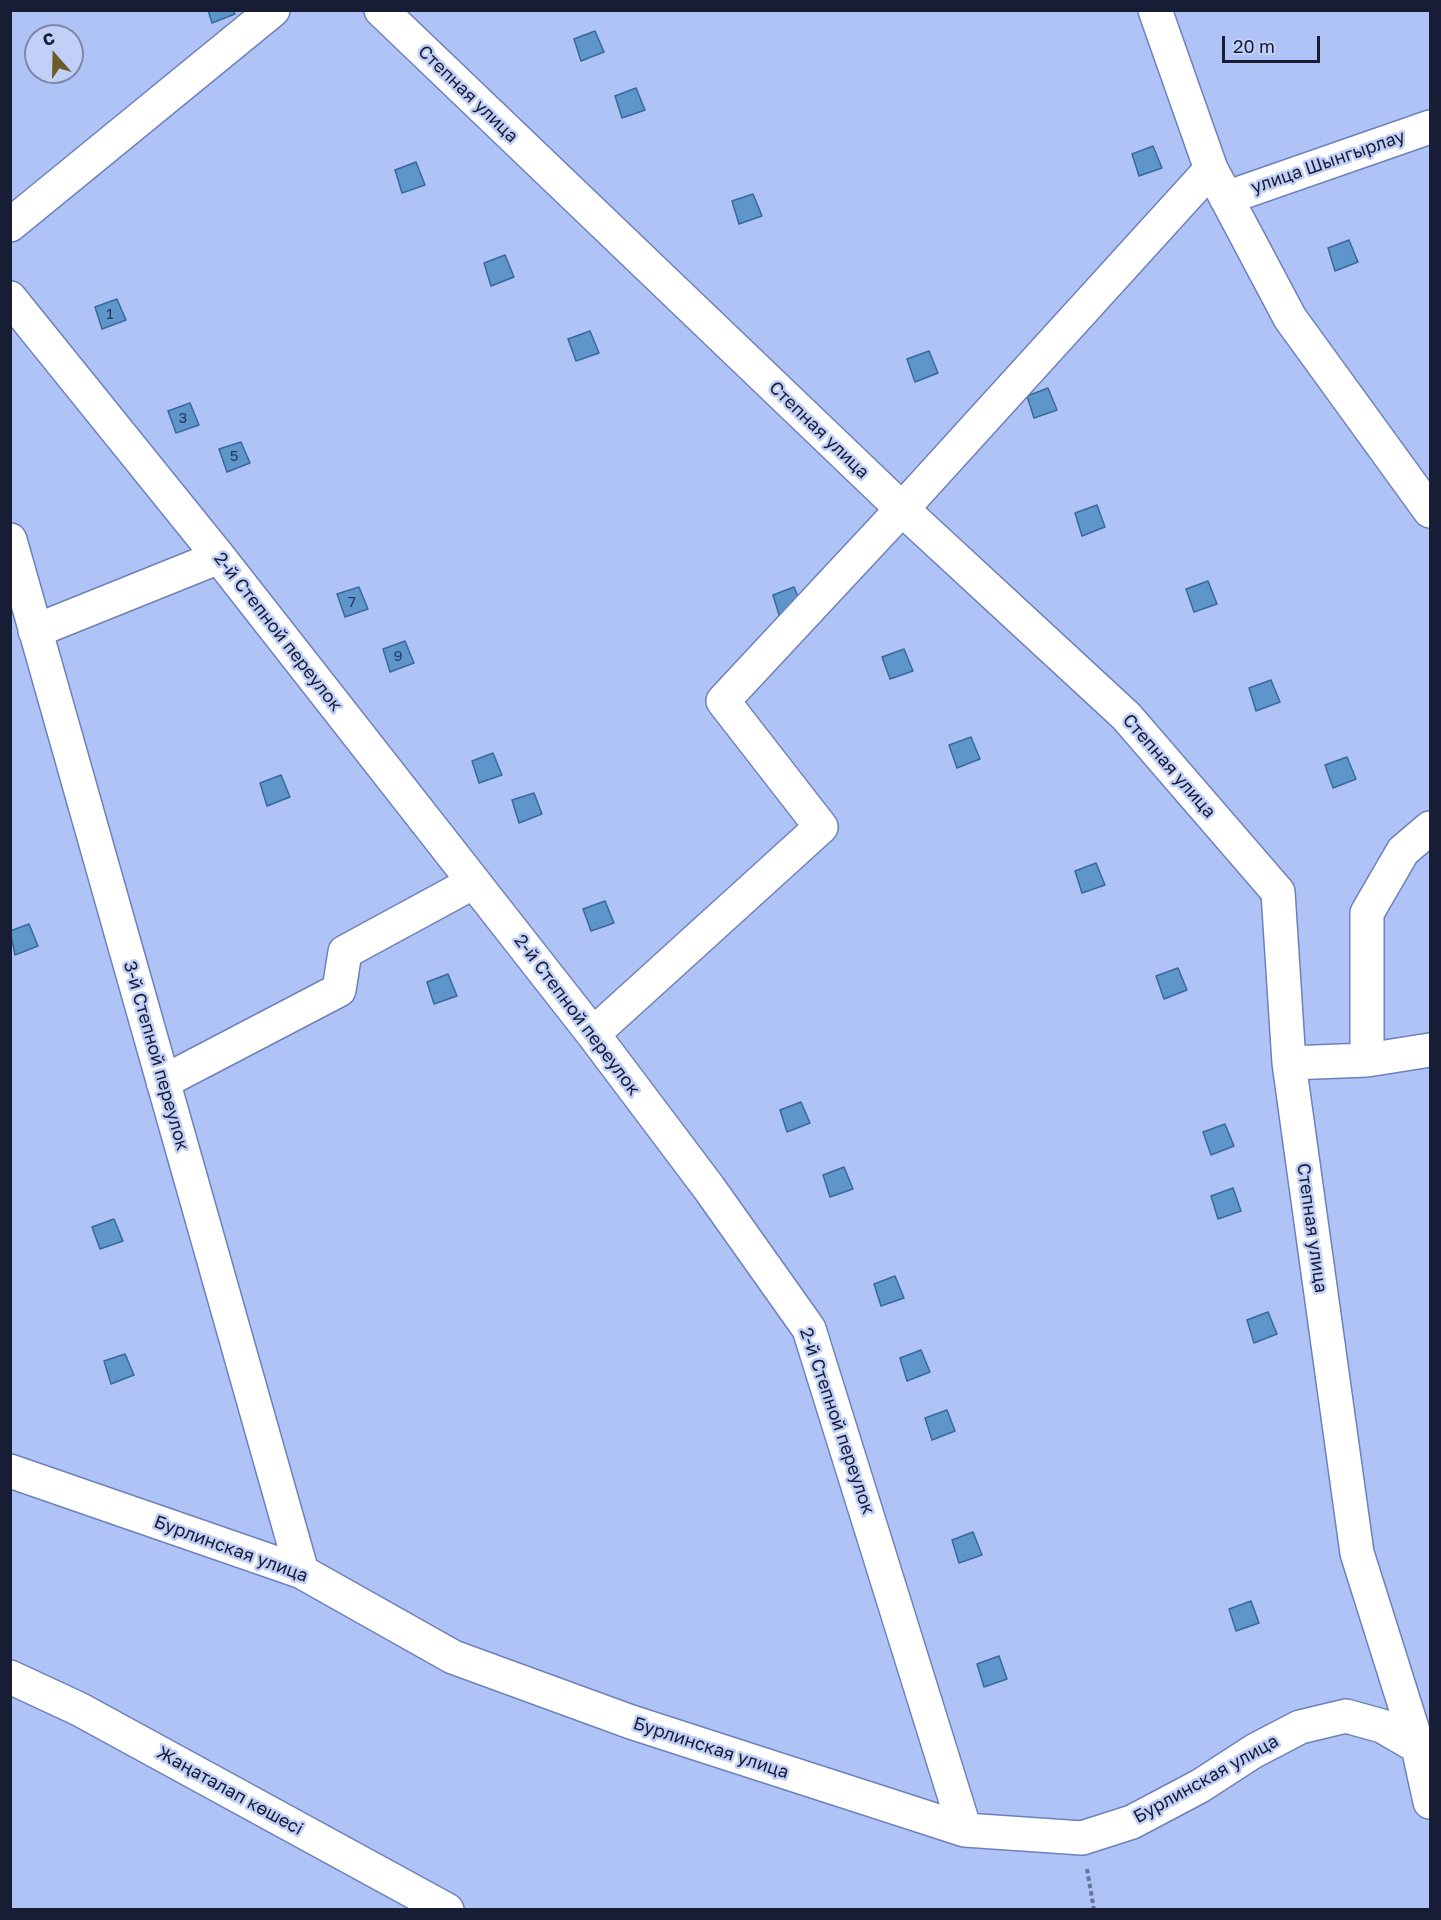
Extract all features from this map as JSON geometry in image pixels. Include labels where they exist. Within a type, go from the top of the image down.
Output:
[{"type":"street","points":[[10,225],[273,10]]},
{"type":"street","name":"Степная улица","points":[[381,10],[902,509],[1126,716],[1278,892],[1289,1063],[1356,1553],[1429,1788]]},
{"type":"street","points":[[1155,10],[1211,169],[1290,318],[1431,511]]},
{"type":"street","name":"улица Шынгырлау","points":[[1226,198],[1431,127]]},
{"type":"street","points":[[593,1034],[821,827],[723,701],[902,509],[1211,169]]},
{"type":"street","name":"2-й Степной переулок","points":[[10,298],[219,557],[593,1034],[708,1188],[809,1329],[965,1830]]},
{"type":"street","name":"3-й Степной переулок","points":[[10,540],[302,1572]]},
{"type":"street","points":[[35,631],[219,557]]},
{"type":"street","points":[[1366,1060],[1367,913],[1403,851],[1431,828]]},
{"type":"street","points":[[163,1082],[339,990],[345,952],[474,882]]},
{"type":"street","points":[[1289,1063],[1366,1060],[1431,1050]]},
{"type":"street","name":"Бурлинская улица","points":[[10,1471],[302,1572],[453,1657],[631,1722],[965,1830],[1082,1838],[1132,1822],[1200,1786],[1254,1751],[1300,1727],[1346,1716],[1382,1726],[1418,1747]]},
{"type":"street","name":"Жаңаталап көшесі","points":[[10,1677],[79,1709],[447,1910]]},
{"type":"path","points":[[1082,1838],[1094,1910]]},
{"type":"building","points":[[208,10],[233,10],[235,14],[212,23]]},
{"type":"building","points":[[595,31],[604,52],[581,61],[574,39]]},
{"type":"building","points":[[636,88],[645,110],[622,118],[615,96]]},
{"type":"building","points":[[1153,146],[1162,168],[1139,176],[1132,154]]},
{"type":"building","points":[[416,162],[425,185],[402,193],[395,170]]},
{"type":"building","points":[[753,194],[762,216],[739,224],[732,201]]},
{"type":"building","points":[[1349,240],[1358,262],[1335,271],[1328,248]]},
{"type":"building","points":[[505,255],[514,277],[491,286],[484,263]]},
{"type":"building","points":[[117,299],[126,320],[102,329],[95,307]]},
{"type":"building","points":[[590,331],[599,353],[576,361],[568,339]]},
{"type":"building","points":[[929,351],[938,373],[915,382],[907,359]]},
{"type":"building","points":[[1048,388],[1057,410],[1034,418],[1027,396]]},
{"type":"building","points":[[190,403],[199,425],[176,433],[168,411]]},
{"type":"building","points":[[241,442],[250,463],[227,472],[219,449]]},
{"type":"building","points":[[1097,505],[1105,527],[1082,536],[1075,513]]},
{"type":"building","points":[[1208,581],[1217,604],[1194,612],[1186,589]]},
{"type":"building","points":[[359,587],[368,609],[345,617],[337,594]]},
{"type":"building","points":[[794,587],[803,609],[780,618],[773,595]]},
{"type":"building","points":[[405,641],[414,663],[390,672],[383,649]]},
{"type":"building","points":[[904,649],[913,671],[890,679],[882,657]]},
{"type":"building","points":[[1271,680],[1280,702],[1256,711],[1249,688]]},
{"type":"building","points":[[971,737],[980,759],[957,768],[949,745]]},
{"type":"building","points":[[493,753],[502,775],[479,783],[472,761]]},
{"type":"building","points":[[1347,757],[1356,779],[1333,788],[1325,765]]},
{"type":"building","points":[[281,775],[290,797],[267,806],[260,783]]},
{"type":"building","points":[[534,793],[542,814],[519,823],[512,800]]},
{"type":"building","points":[[1096,863],[1105,885],[1082,893],[1075,871]]},
{"type":"building","points":[[605,901],[614,923],[591,931],[583,909]]},
{"type":"building","points":[[29,924],[38,946],[15,955],[10,931]]},
{"type":"building","points":[[1178,968],[1187,990],[1164,999],[1156,976]]},
{"type":"building","points":[[448,974],[457,996],[434,1004],[427,982]]},
{"type":"building","points":[[801,1102],[810,1123],[787,1132],[780,1110]]},
{"type":"building","points":[[1225,1124],[1234,1146],[1211,1155],[1203,1132]]},
{"type":"building","points":[[844,1167],[853,1189],[830,1197],[823,1175]]},
{"type":"building","points":[[1233,1188],[1241,1211],[1218,1219],[1211,1196]]},
{"type":"building","points":[[114,1219],[123,1241],[100,1249],[92,1227]]},
{"type":"building","points":[[895,1276],[904,1298],[881,1306],[874,1284]]},
{"type":"building","points":[[1268,1312],[1277,1334],[1254,1343],[1247,1320]]},
{"type":"building","points":[[921,1350],[930,1372],[907,1381],[900,1358]]},
{"type":"building","points":[[125,1354],[134,1375],[111,1384],[104,1361]]},
{"type":"building","points":[[947,1410],[955,1431],[932,1440],[925,1418]]},
{"type":"building","points":[[973,1532],[982,1555],[959,1563],[952,1540]]},
{"type":"building","points":[[1251,1601],[1259,1623],[1236,1631],[1229,1609]]},
{"type":"building","points":[[999,1656],[1007,1679],[984,1687],[977,1664]]}]
